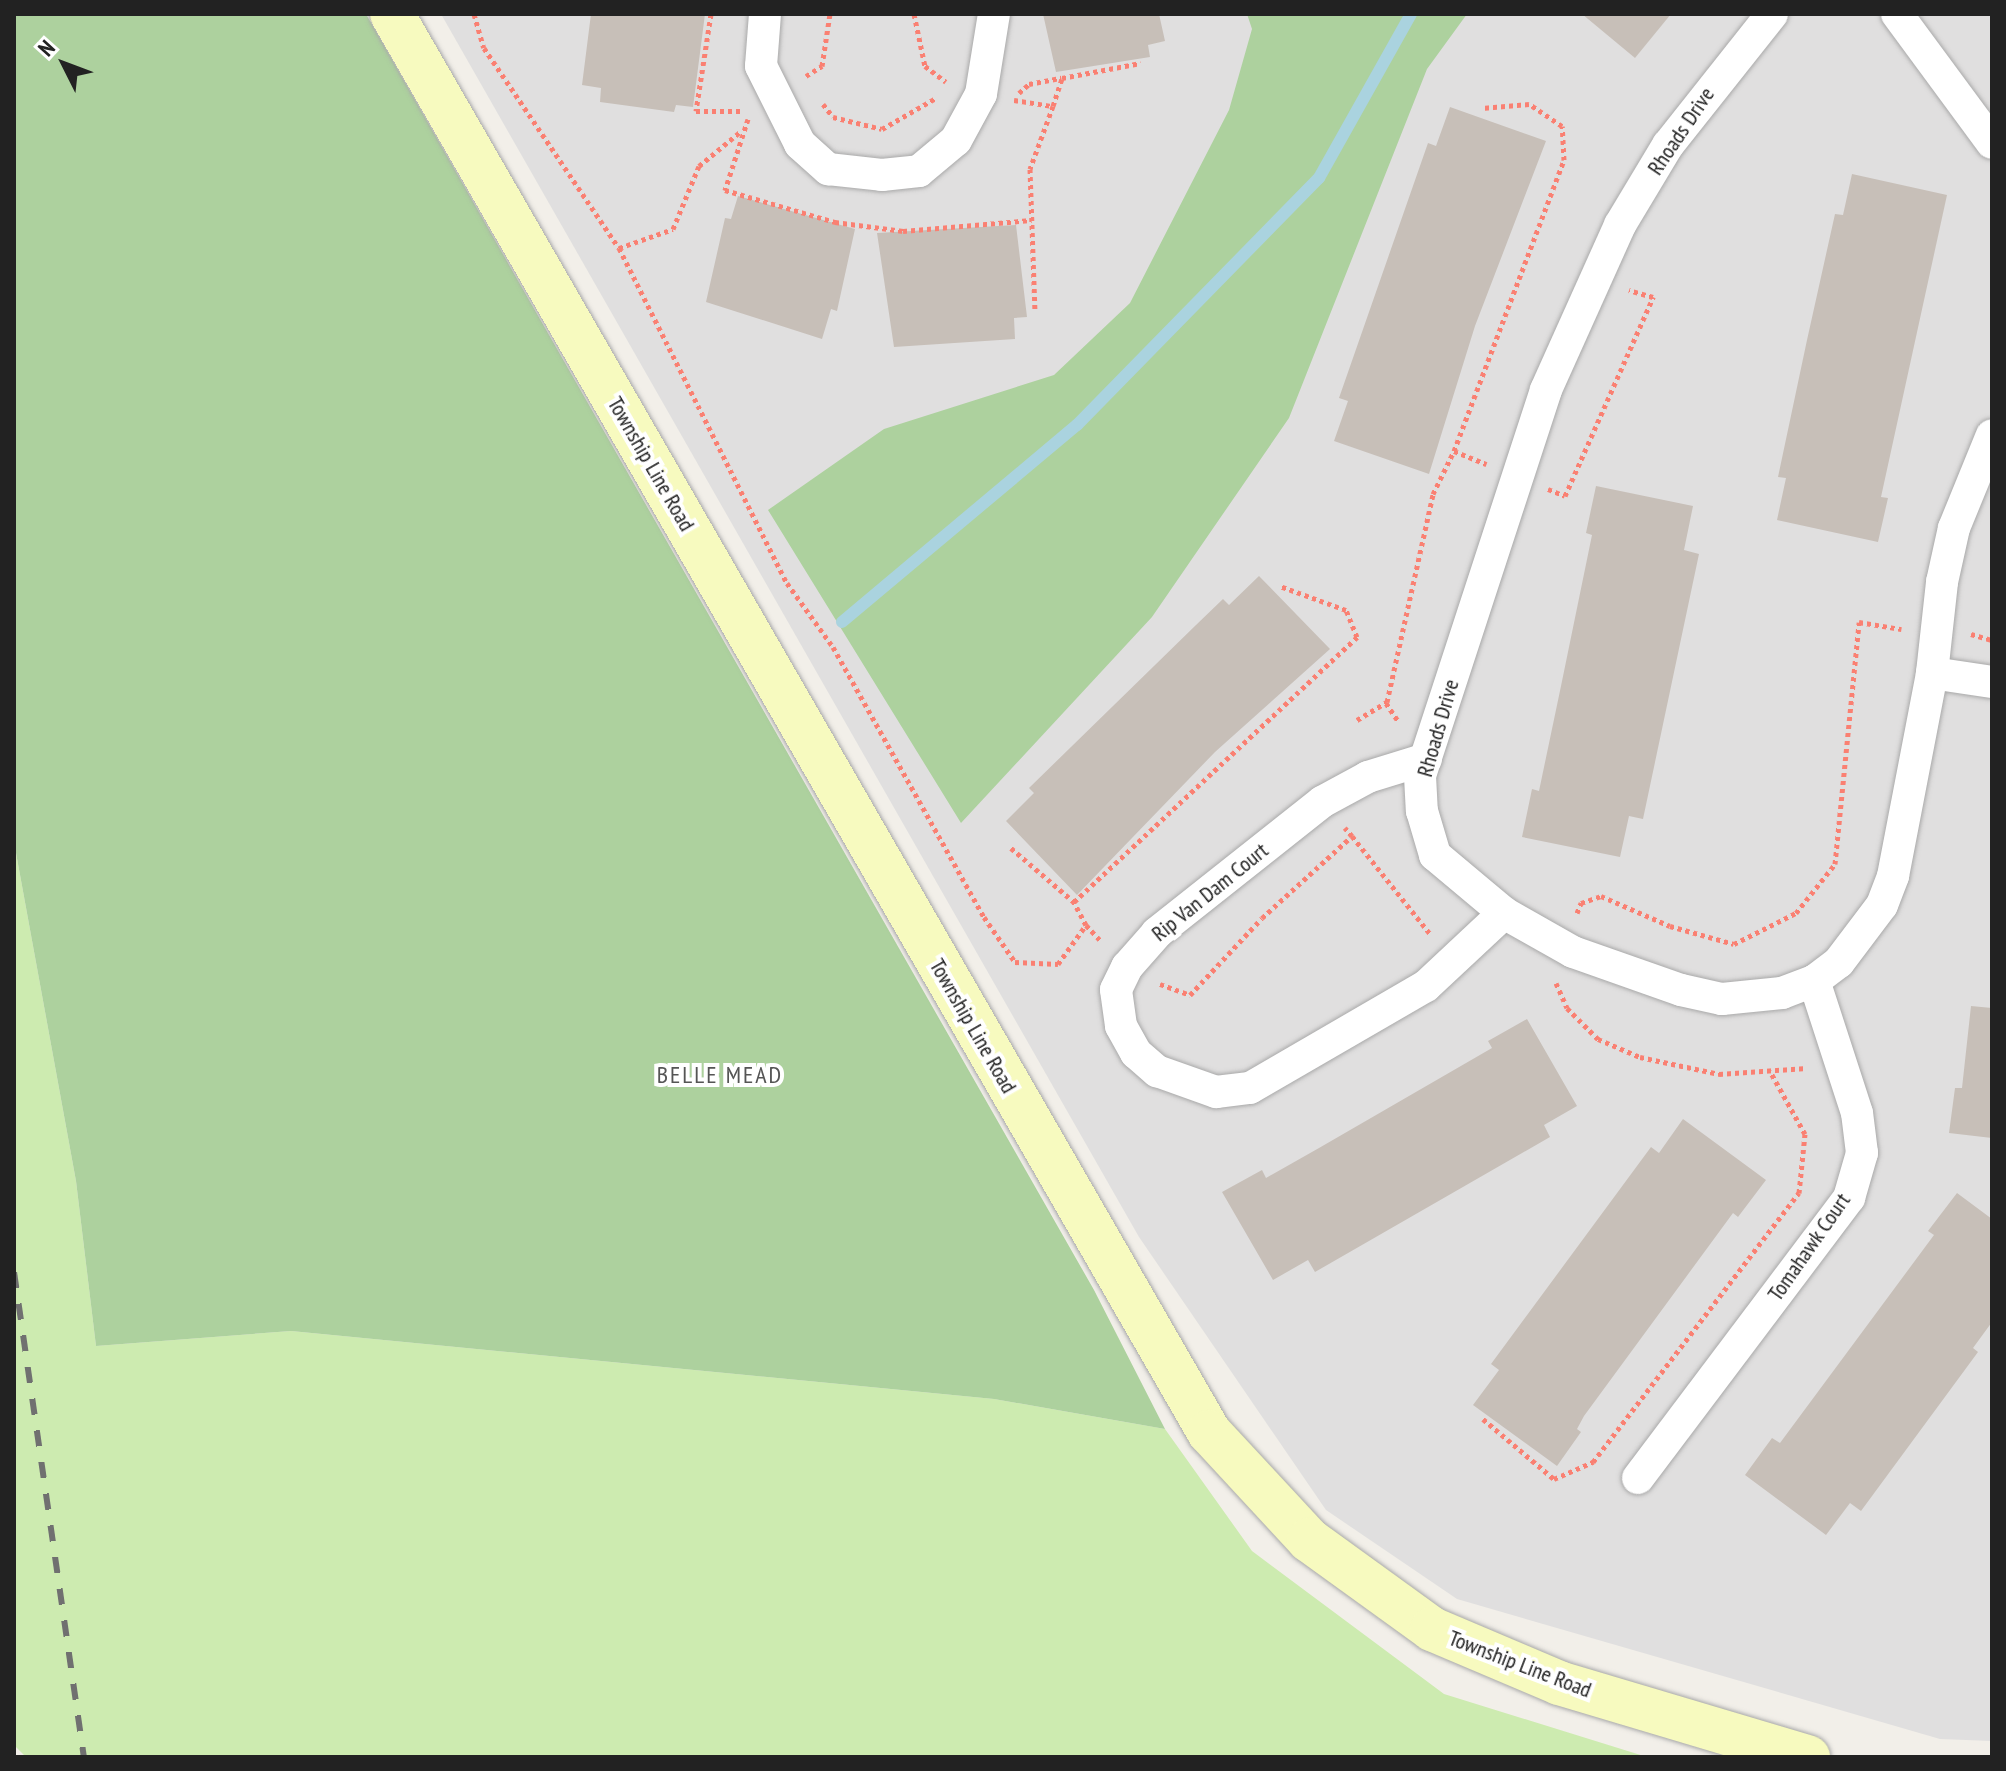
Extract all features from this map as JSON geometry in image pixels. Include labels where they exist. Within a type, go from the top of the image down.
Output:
[{"type":"street","name":"Township Line Road","points":[[392,14],[1209,1432],[1309,1540],[1432,1629],[1559,1683],[1808,1757]]},
{"type":"street","points":[[765,14],[761,66],[800,144],[828,169],[882,175],[919,171],[956,140],[981,94],[994,14]]},
{"type":"street","name":"Rhoads Drive","points":[[1772,14],[1668,145],[1620,225],[1546,390],[1420,776],[1422,811],[1435,855],[1504,913],[1573,952],[1709,996],[1782,993],[1814,981],[1839,962],[1882,905],[1893,876],[1932,673],[1954,528],[1992,435]]},
{"type":"street","points":[[1897,14],[1992,143]]},
{"type":"street","points":[[1932,673],[1992,682]]},
{"type":"street","name":"Rip Van Dam Court","points":[[1426,759],[1368,777],[1322,802],[1157,933],[1127,967],[1116,990],[1121,1026],[1136,1053],[1157,1071],[1216,1092],[1250,1088],[1426,986],[1454,964],[1504,913]]},
{"type":"street","name":"Tomahawk Court","points":[[1638,1478],[1849,1198],[1862,1153],[1857,1113],[1814,981]]},
{"type":"path","points":[[474,14],[484,48],[619,248],[787,583],[833,647],[984,917],[1015,962],[1058,964],[1086,925]]},
{"type":"path","points":[[711,14],[696,111],[753,110]]},
{"type":"path","points":[[810,88],[802,79],[822,66],[830,14]]},
{"type":"path","points":[[818,98],[833,117],[882,129],[933,102],[949,84],[925,66],[914,14]]},
{"type":"path","points":[[1012,99],[1029,84],[1141,63]]},
{"type":"path","points":[[1035,309],[1030,169],[1062,78]]},
{"type":"path","points":[[1001,101],[1012,99],[1053,106]]},
{"type":"path","points":[[1454,451],[1564,160],[1562,126],[1529,104],[1482,108]]},
{"type":"path","points":[[619,248],[673,229],[699,166],[740,132]]},
{"type":"path","points":[[1074,902],[1357,637],[1346,610],[1280,586]]},
{"type":"path","points":[[1573,921],[1581,903],[1601,896],[1670,926],[1734,944],[1796,913],[1835,864],[1859,622],[1906,630]]},
{"type":"path","points":[[1971,634],[1992,640]]},
{"type":"path","points":[[1322,802],[1454,964]]},
{"type":"path","points":[[1011,848],[1074,902],[1086,925],[1127,967],[1190,995],[1262,918],[1352,836]]},
{"type":"path","points":[[1553,974],[1567,1008],[1598,1039],[1640,1057],[1719,1074],[1811,1067],[1839,1056]]},
{"type":"path","points":[[1483,1419],[1554,1479],[1593,1462],[1799,1193],[1805,1134],[1770,1071]]},
{"type":"shaded area","points":[[441,14],[1992,14],[1992,1741],[1940,1739],[1457,1599],[1326,1510],[1139,1237]]},
{"type":"green space","points":[[14,14],[366,14],[1094,1290],[1165,1429],[994,1399],[291,1331],[96,1346],[76,1181],[14,842]]},
{"type":"green space","points":[[1247,14],[1467,14],[1427,69],[1289,418],[1152,617],[961,823],[768,510],[884,429],[1054,375],[1130,303],[1229,110],[1252,29]]},
{"type":"green space","points":[[14,842],[76,1181],[96,1346],[291,1331],[994,1399],[1165,1429],[1252,1551],[1444,1694],[1647,1757],[26,1757],[14,1745]]},
{"type":"building","points":[[591,14],[705,14],[693,107],[676,105],[674,112],[600,102],[601,88],[582,85]]},
{"type":"building","points":[[1043,14],[1159,14],[1165,41],[1148,45],[1150,57],[1056,72]]},
{"type":"building","points":[[1582,14],[1671,14],[1635,58]]},
{"type":"building","points":[[1450,107],[1546,141],[1475,326],[1429,474],[1334,441],[1348,401],[1339,398],[1428,143],[1436,146]]},
{"type":"building","points":[[1852,174],[1947,195],[1881,497],[1888,498],[1878,542],[1777,520],[1786,478],[1778,477],[1807,340],[1835,214],[1843,215]]},
{"type":"building","points":[[738,196],[855,229],[837,311],[831,309],[822,339],[706,302],[725,218],[731,219]]},
{"type":"building","points":[[1016,225],[1027,317],[1014,318],[1015,339],[894,347],[877,233]]},
{"type":"building","points":[[1596,486],[1693,506],[1684,550],[1699,554],[1643,819],[1629,816],[1620,857],[1522,837],[1532,789],[1539,791],[1592,535],[1586,533]]},
{"type":"building","points":[[1259,576],[1330,649],[1215,752],[1077,895],[1006,821],[1034,793],[1029,788],[1196,625],[1223,599],[1229,605]]},
{"type":"building","points":[[1971,1006],[1992,1008],[1992,1138],[1949,1133],[1955,1088],[1962,1088]]},
{"type":"building","points":[[1527,1019],[1577,1106],[1544,1125],[1550,1137],[1315,1272],[1308,1260],[1273,1280],[1222,1192],[1262,1170],[1266,1178],[1319,1148],[1492,1048],[1488,1041]]},
{"type":"building","points":[[1683,1119],[1766,1180],[1738,1217],[1733,1213],[1584,1416],[1577,1429],[1581,1432],[1557,1466],[1473,1405],[1499,1370],[1491,1364],[1651,1147],[1659,1153]]},
{"type":"building","points":[[1957,1193],[1992,1219],[1992,1322],[1973,1348],[1978,1352],[1861,1511],[1850,1503],[1826,1535],[1745,1475],[1772,1438],[1780,1443],[1934,1235],[1928,1231]]},
{"type":"waterway","points":[[842,622],[1077,425],[1319,178],[1411,14]]},
{"type":"railway","points":[[14,1272],[84,1757]]},
{"type":"district","name":"BELLE MEAD","points":[[720,1075]]}]
